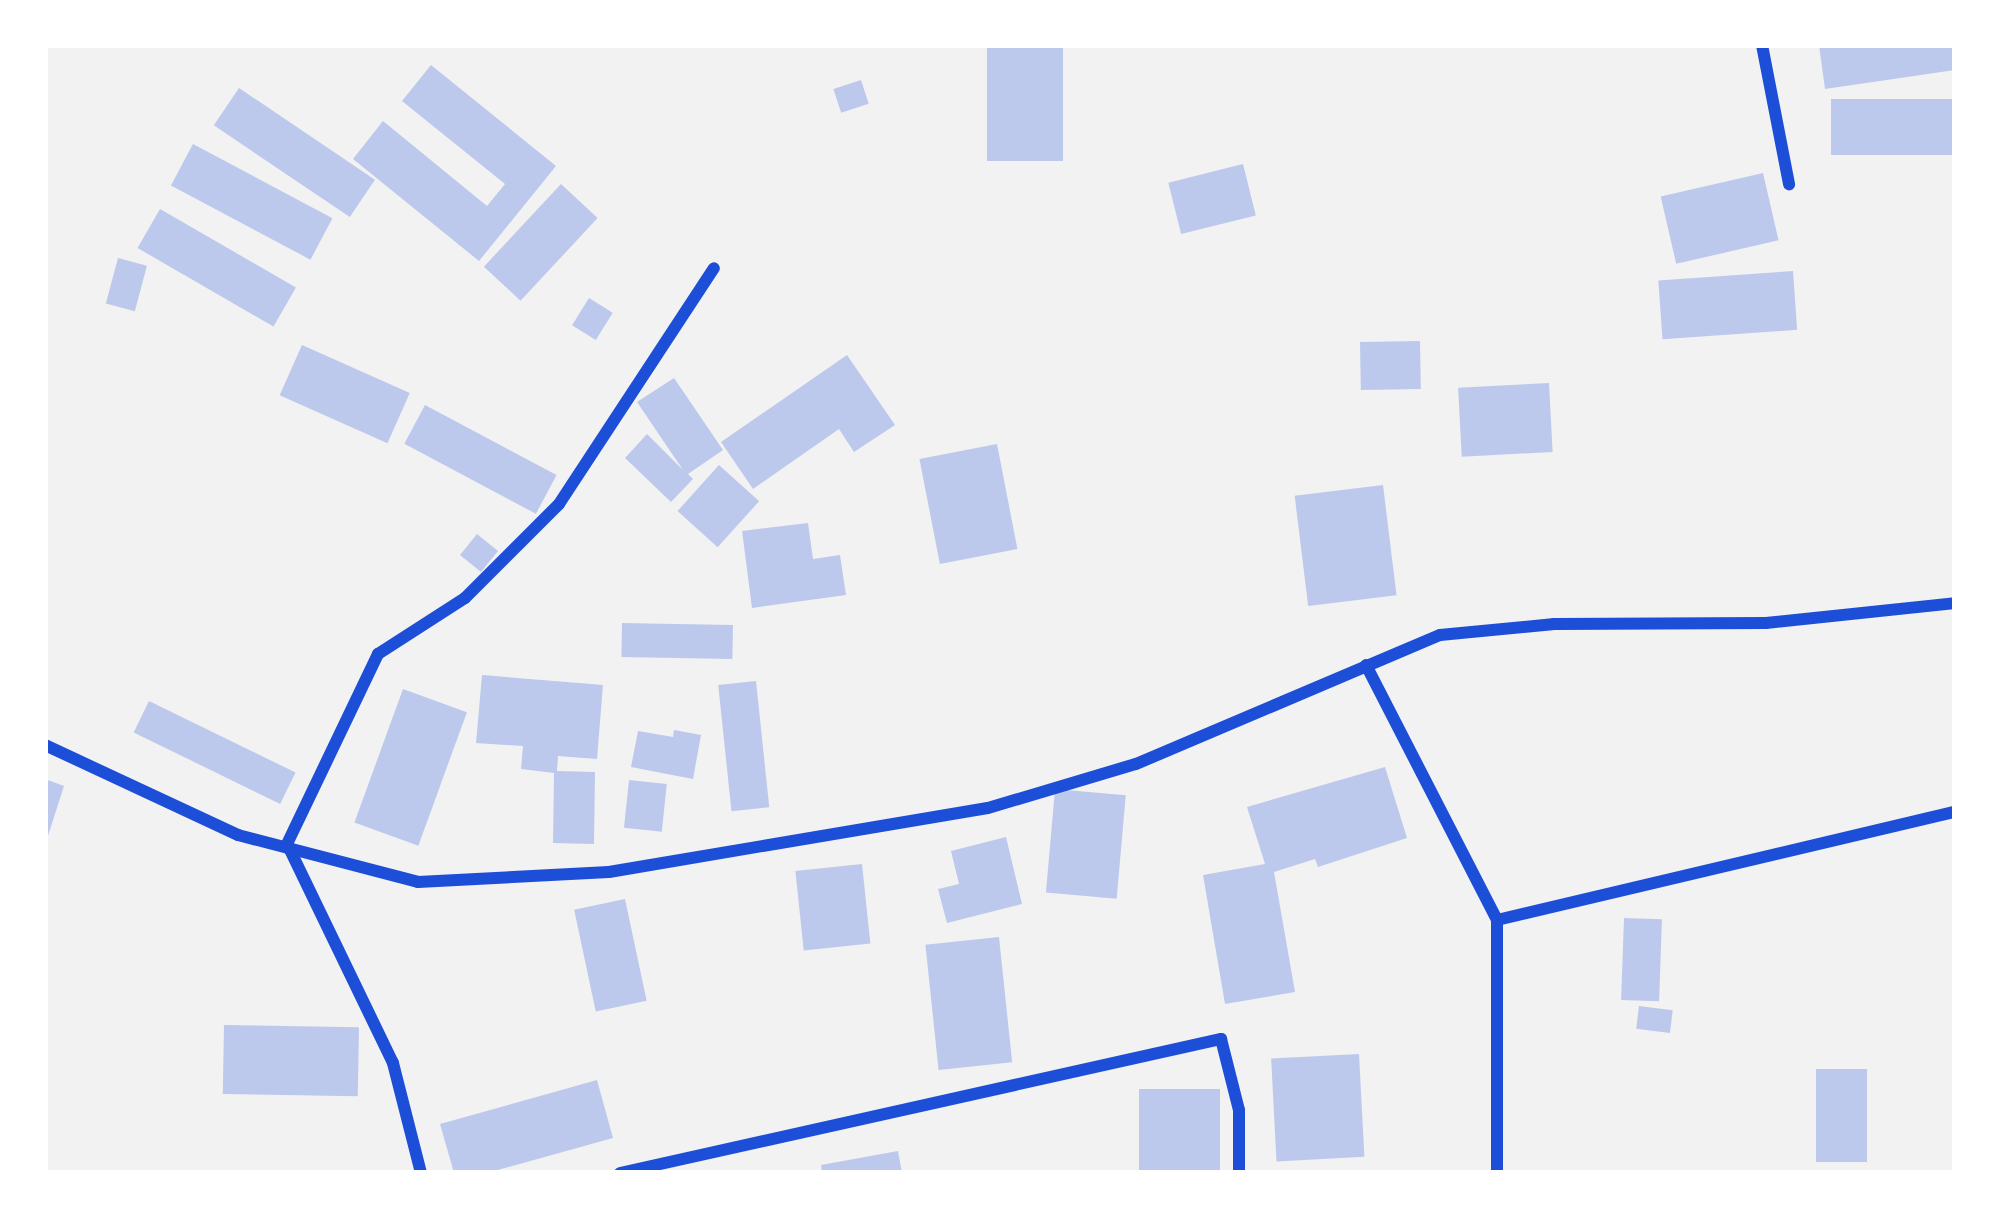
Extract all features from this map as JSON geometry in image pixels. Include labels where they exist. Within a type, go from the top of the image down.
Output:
[{"type":"street","points":[[1762,45],[1789,184]]},
{"type":"street","points":[[286,844],[378,654],[465,598],[559,504],[714,268]]},
{"type":"street","points":[[45,745],[238,835],[418,882],[609,872],[988,808],[1136,764],[1440,635],[1554,625],[1766,623],[1955,603]]},
{"type":"street","points":[[1366,665],[1497,920],[1497,1173]]},
{"type":"street","points":[[1497,920],[1955,812]]},
{"type":"street","points":[[286,844],[392,1063],[421,1173]]},
{"type":"street","points":[[620,1173],[1221,1039],[1239,1110],[1239,1173]]},
{"type":"building","points":[[987,45],[1063,45],[1063,161],[987,161]]},
{"type":"building","points":[[1819,45],[1955,45],[1955,70],[1825,89]]},
{"type":"building","points":[[431,65],[556,166],[479,261],[353,159],[383,121],[487,206],[505,184],[402,101]]},
{"type":"building","points":[[861,80],[869,104],[841,113],[833,89]]},
{"type":"building","points":[[239,88],[375,180],[350,217],[214,125]]},
{"type":"building","points":[[1831,99],[1955,99],[1955,155],[1831,155]]},
{"type":"building","points":[[193,144],[333,218],[310,260],[171,185]]},
{"type":"building","points":[[1243,164],[1256,215],[1181,234],[1168,183]]},
{"type":"building","points":[[1763,173],[1779,240],[1676,264],[1661,197]]},
{"type":"building","points":[[561,184],[598,218],[521,301],[484,267]]},
{"type":"building","points":[[160,209],[296,288],[273,326],[138,248]]},
{"type":"building","points":[[118,258],[147,266],[135,311],[106,303]]},
{"type":"building","points":[[1793,271],[1797,330],[1662,339],[1658,280]]},
{"type":"building","points":[[589,298],[613,313],[596,340],[572,325]]},
{"type":"building","points":[[1420,341],[1421,389],[1361,390],[1360,342]]},
{"type":"building","points":[[302,345],[410,393],[387,443],[280,395]]},
{"type":"building","points":[[847,355],[895,425],[854,452],[839,429],[753,489],[721,442]]},
{"type":"building","points":[[674,378],[723,450],[688,474],[693,479],[671,502],[625,458],[647,434],[683,470],[637,402]]},
{"type":"building","points":[[1549,383],[1553,452],[1462,457],[1458,388]]},
{"type":"building","points":[[425,405],[557,475],[536,514],[404,444]]},
{"type":"building","points":[[997,444],[1017,549],[940,564],[919,459]]},
{"type":"building","points":[[719,465],[759,501],[718,547],[678,511]]},
{"type":"building","points":[[1383,485],[1397,595],[1308,606],[1295,496]]},
{"type":"building","points":[[808,523],[813,559],[840,555],[846,595],[752,608],[742,531]]},
{"type":"building","points":[[477,534],[498,551],[481,572],[460,555]]},
{"type":"building","points":[[622,623],[733,625],[732,659],[621,657]]},
{"type":"building","points":[[482,675],[603,685],[597,759],[558,756],[557,771],[595,772],[594,844],[553,843],[554,773],[521,769],[523,746],[476,743]]},
{"type":"building","points":[[756,681],[769,807],[731,811],[718,685]]},
{"type":"building","points":[[403,689],[467,712],[418,846],[354,822]]},
{"type":"building","points":[[149,701],[296,772],[280,804],[134,732]]},
{"type":"building","points":[[674,730],[701,735],[693,779],[631,767],[638,731],[673,737]]},
{"type":"building","points":[[1385,767],[1407,838],[1318,867],[1315,859],[1274,872],[1295,992],[1225,1004],[1203,875],[1265,864],[1247,807]]},
{"type":"building","points":[[45,779],[64,786],[46,842],[45,842]]},
{"type":"building","points":[[629,780],[667,784],[662,832],[624,828]]},
{"type":"building","points":[[1055,789],[1126,795],[1117,899],[1046,893]]},
{"type":"building","points":[[1006,837],[1022,904],[947,923],[938,889],[959,884],[951,851]]},
{"type":"building","points":[[862,864],[870,944],[804,951],[795,871]]},
{"type":"building","points":[[625,899],[647,1001],[596,1012],[574,910]]},
{"type":"building","points":[[1624,918],[1662,919],[1659,1001],[1621,1000]]},
{"type":"building","points":[[999,937],[1012,1062],[939,1070],[925,945]]},
{"type":"building","points":[[1639,1006],[1673,1010],[1670,1033],[1636,1029]]},
{"type":"building","points":[[224,1025],[359,1027],[358,1096],[223,1094]]},
{"type":"building","points":[[1359,1054],[1364,1157],[1277,1161],[1271,1059]]},
{"type":"building","points":[[1816,1069],[1867,1069],[1867,1162],[1816,1162]]},
{"type":"building","points":[[597,1080],[613,1138],[487,1173],[454,1173],[440,1124]]},
{"type":"building","points":[[1139,1089],[1220,1089],[1220,1173],[1139,1173]]},
{"type":"building","points":[[898,1151],[902,1173],[822,1173],[821,1165]]}]
